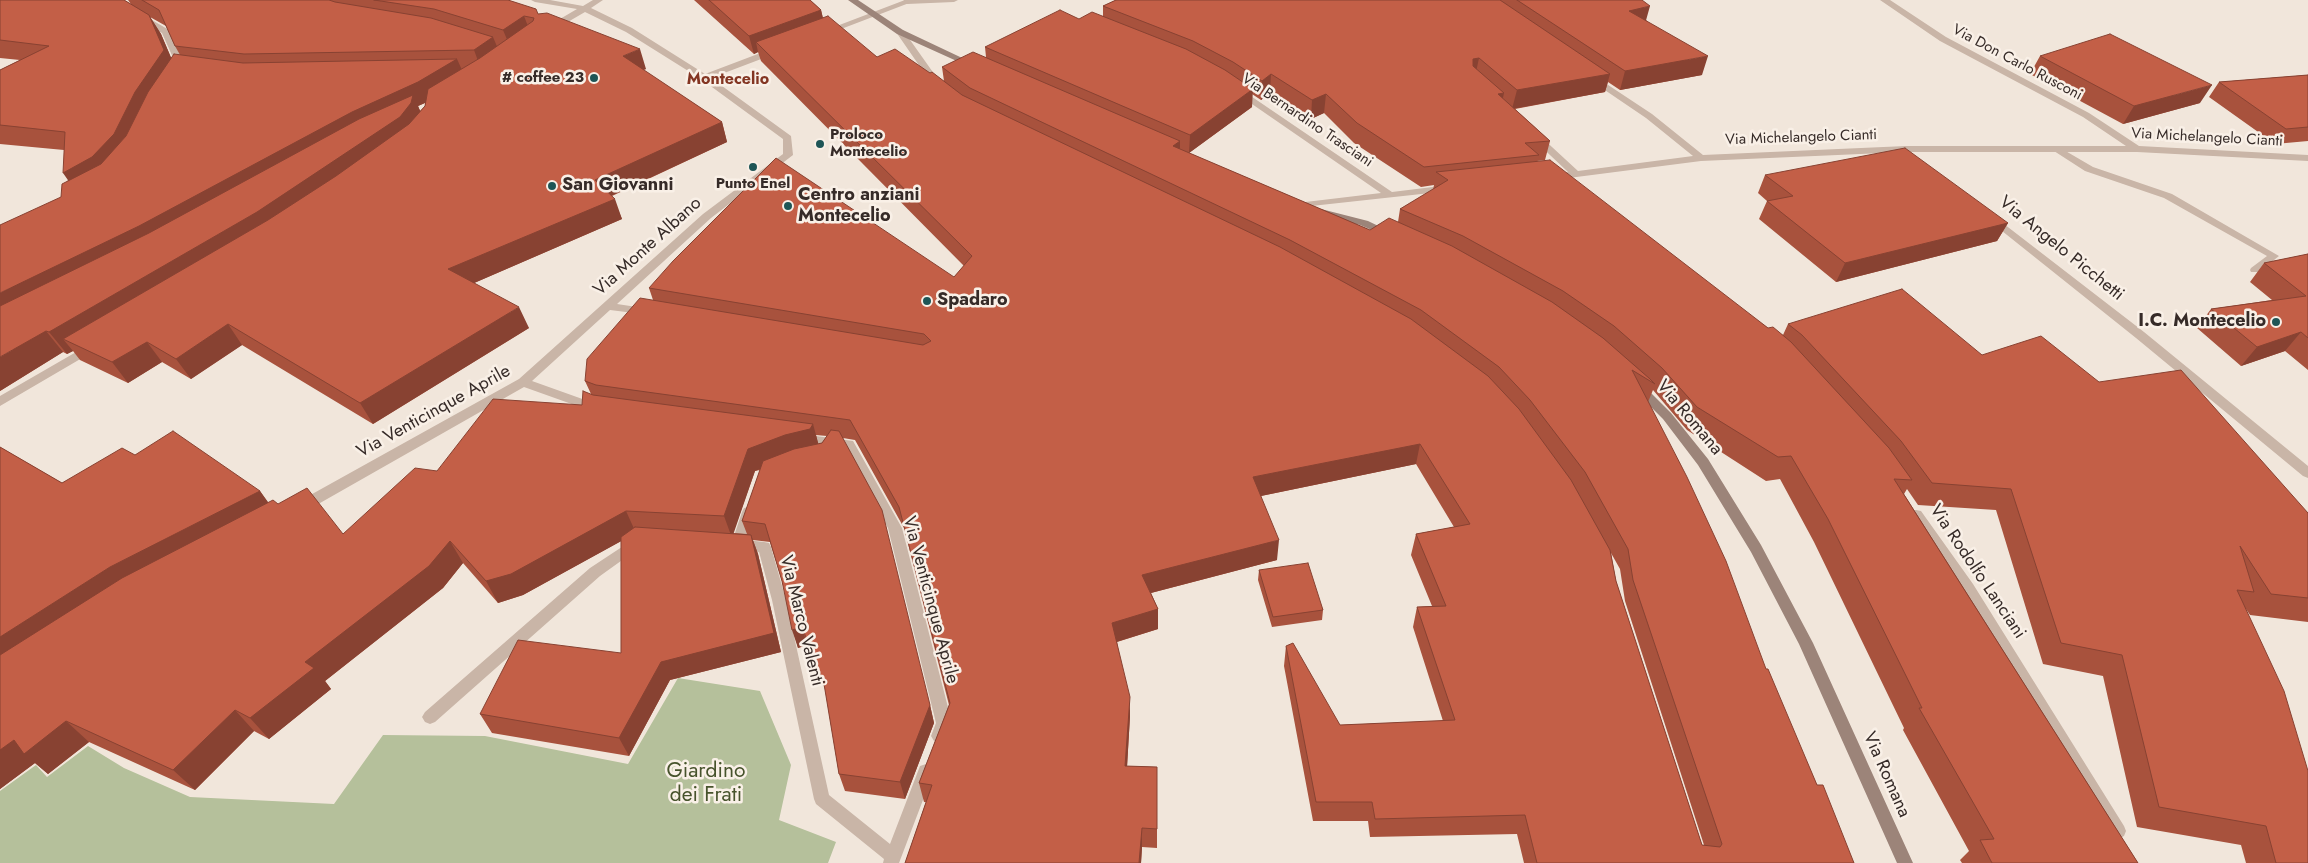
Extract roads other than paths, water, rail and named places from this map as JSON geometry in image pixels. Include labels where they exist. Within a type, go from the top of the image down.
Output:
[{"type":"street","points":[[112,0],[125,5],[166,32],[184,72]]},
{"type":"street","points":[[535,0],[583,8],[613,21],[704,77],[784,47]]},
{"type":"street","points":[[548,29],[599,0]]},
{"type":"street","points":[[852,0],[900,32],[984,69]]},
{"type":"street","points":[[819,34],[910,1],[954,0]]},
{"type":"street","name":"Via Don Carlo Rusconi","points":[[1884,0],[1943,39],[2014,79],[2086,115],[2137,149]]},
{"type":"street","points":[[900,32],[932,78],[947,95]]},
{"type":"street","points":[[1583,72],[1649,116],[1701,158]]},
{"type":"street","name":"Via Monte Albano","points":[[522,382],[609,306],[707,216],[788,155],[788,138],[704,77]]},
{"type":"street","name":"Via Bernardino Trasciani","points":[[1228,84],[1390,194]]},
{"type":"street","points":[[1525,127],[1574,179]]},
{"type":"street","points":[[1906,149],[1922,161]]},
{"type":"street","name":"Via Michelangelo Cianti","points":[[1547,178],[1574,179],[1701,158],[1906,149],[2137,149],[2308,158]]},
{"type":"street","points":[[2057,149],[2089,168],[2168,196],[2274,256],[2255,270]]},
{"type":"street","points":[[1406,241],[1364,223],[1293,204],[1458,187]]},
{"type":"street","name":"Via Angelo Picchetti","points":[[1984,211],[2140,335],[2308,473]]},
{"type":"street","points":[[609,306],[657,314]]},
{"type":"street","points":[[0,402],[97,344]]},
{"type":"street","name":"Via Romana","points":[[1626,376],[1648,396],[1684,437],[1719,487],[1756,548],[1806,643],[1905,863]]},
{"type":"street","name":"Via Venticinque Aprile","points":[[292,512],[522,382],[602,411],[612,412]]},
{"type":"street","points":[[482,420],[509,390]]},
{"type":"street","name":"Via Venticinque Aprile","points":[[784,435],[849,444],[895,528],[944,723],[893,860]]},
{"type":"street","points":[[821,457],[831,442]]},
{"type":"street","points":[[738,545],[753,501]]},
{"type":"street","name":"Via Rodolfo Lanciani","points":[[1911,507],[1968,588],[2127,846]]},
{"type":"street","points":[[430,717],[595,572],[641,539],[650,540]]},
{"type":"street","name":"Via Marco Valenti","points":[[719,544],[764,547],[779,600],[822,798],[893,860]]},
{"type":"place","name":"# coffee 23","points":[[594,78]]},
{"type":"place","name":"Proloco Montecelio","points":[[820,144]]},
{"type":"place","name":"Punto Enel","points":[[753,167]]},
{"type":"place","name":"San Giovanni","points":[[552,186]]},
{"type":"place","name":"Centro anziani Montecelio","points":[[788,206]]},
{"type":"place","name":"Spadaro","points":[[927,301]]},
{"type":"place","name":"I.C. Montecelio","points":[[2276,322]]},
{"type":"district","name":"Montecelio","points":[[728,80]]},
{"type":"park label","name":"Giardino dei Frati","points":[[706,784]]}]
